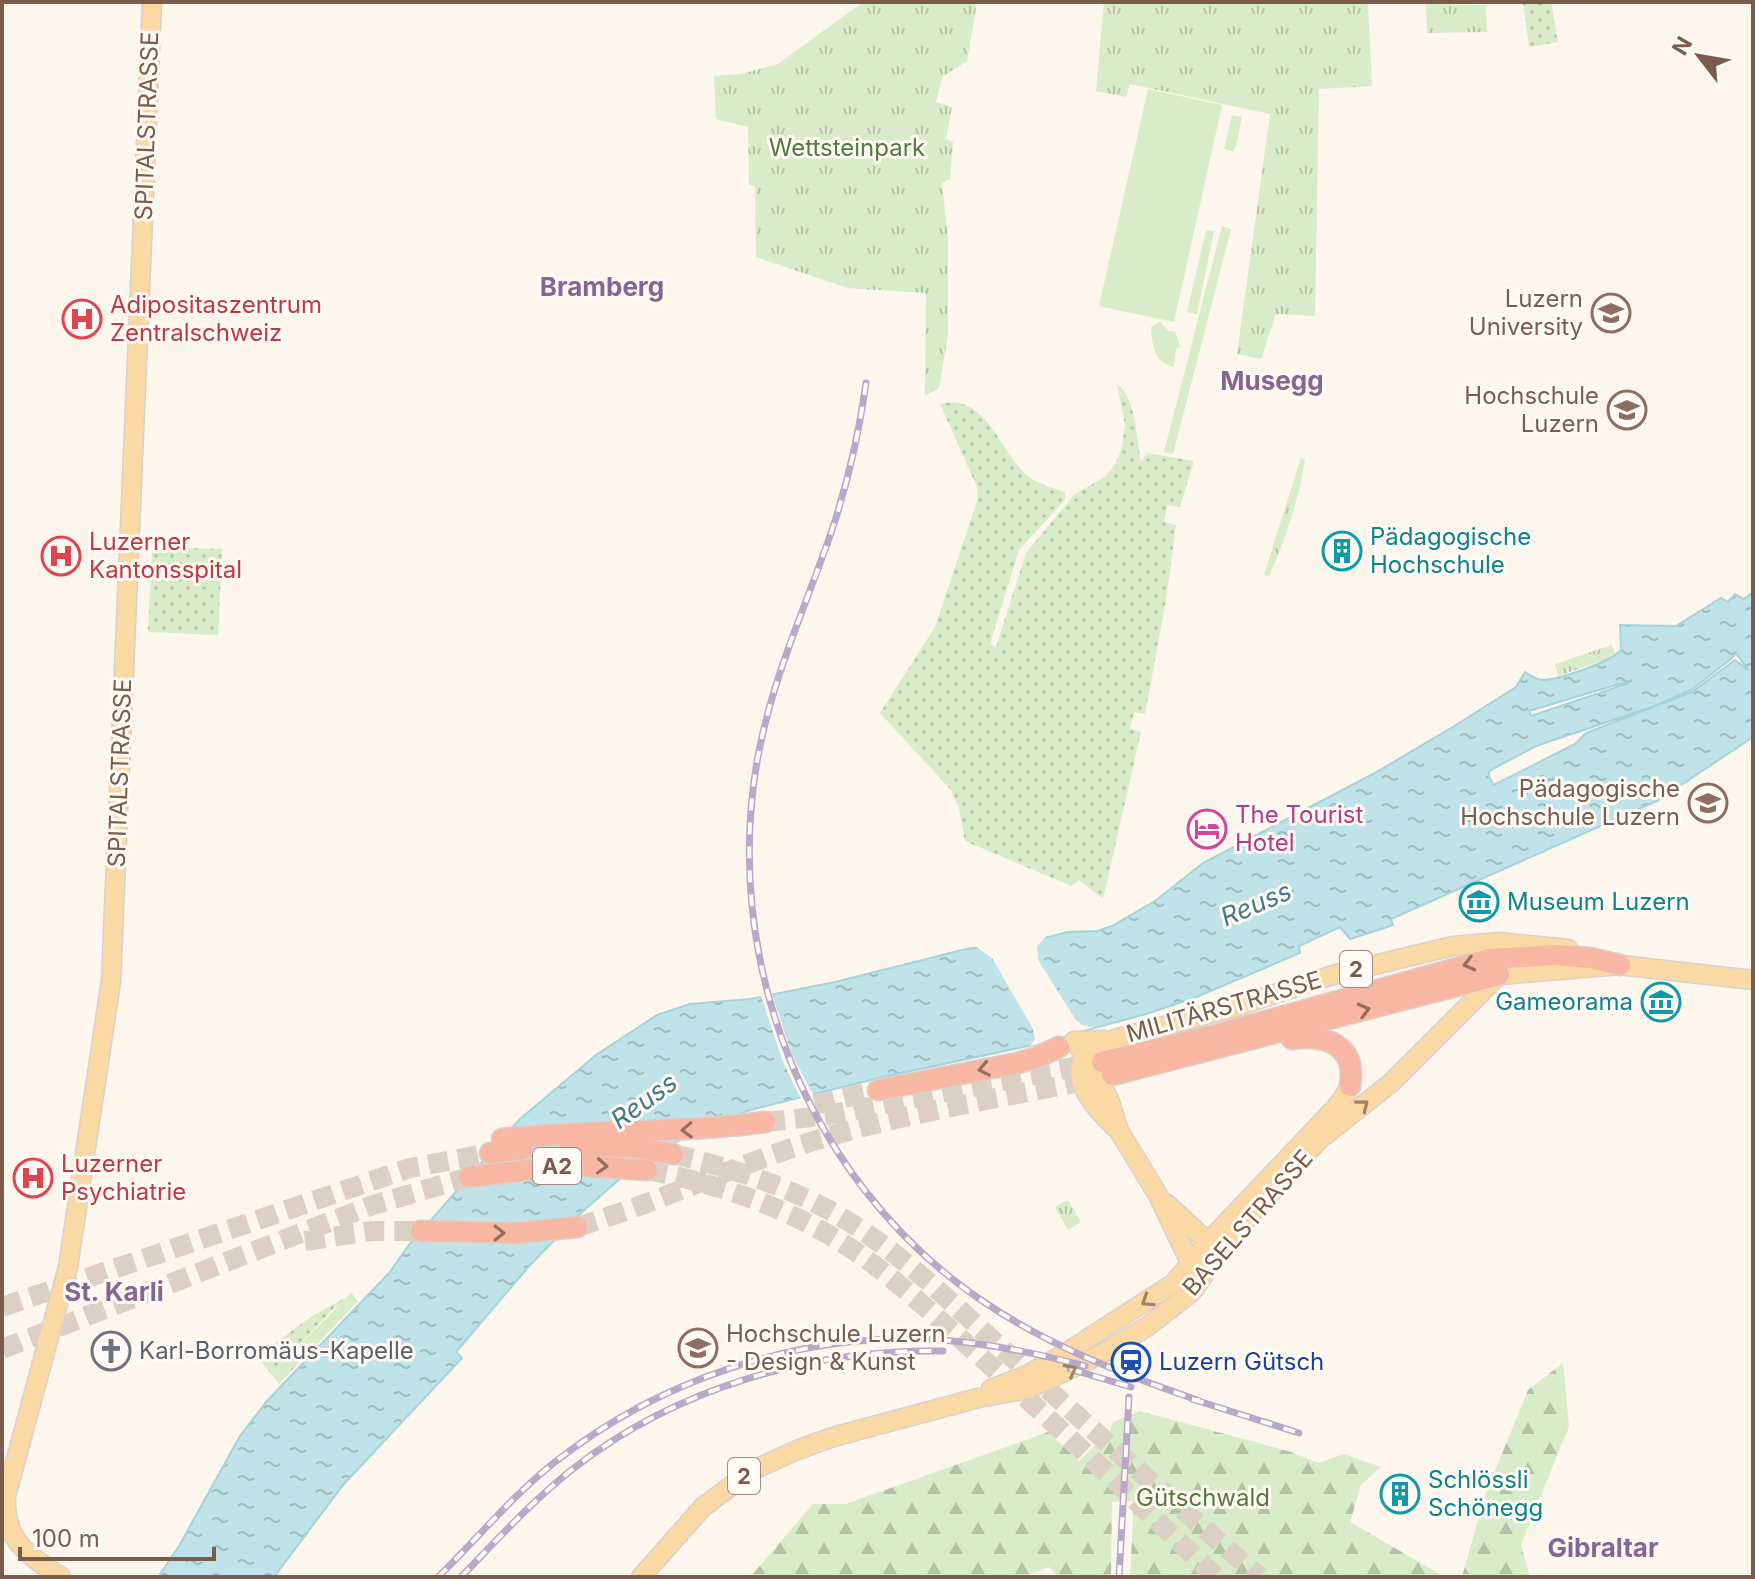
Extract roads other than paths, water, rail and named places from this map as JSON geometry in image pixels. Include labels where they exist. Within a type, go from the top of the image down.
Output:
[{"type":"highway","name":"2","points":[[1096,1070],[1477,962],[1546,954],[1590,958],[1620,965]]},
{"type":"highway","points":[[1096,1070],[1264,1036],[1499,975]]},
{"type":"highway","points":[[1264,1036],[1290,1039],[1314,1036],[1336,1044],[1349,1062],[1352,1071],[1350,1086]]},
{"type":"highway","points":[[878,1090],[1018,1063],[1067,1044]]},
{"type":"highway","name":"A2","points":[[673,1154],[631,1147],[496,1146],[560,1133],[709,1129],[765,1122]]},
{"type":"highway","name":"A2","points":[[469,1177],[570,1165],[647,1170]]},
{"type":"highway","points":[[421,1231],[518,1233],[577,1227]]},
{"type":"main road","name":"SPITALSTRASSE","points":[[61,1577],[27,1553],[11,1533],[7,1490],[68,1267],[112,963],[152,2]]},
{"type":"main road","name":"MILITÄRSTRASSE","points":[[1108,1040],[1235,1007],[1333,975],[1464,944],[1511,942],[1574,949],[1598,954],[1620,965]]},
{"type":"main road","name":"2","points":[[1499,975],[1620,965],[1753,980]]},
{"type":"main road","name":"BASELSTRASSE","points":[[641,1577],[703,1507],[751,1471],[833,1437],[978,1398],[998,1385],[1027,1375],[1064,1354],[1199,1267],[1320,1139],[1391,1083],[1499,975]]},
{"type":"main road","name":"2","points":[[1096,1070],[1094,1047],[1108,1040]]},
{"type":"main road","name":"2","points":[[1067,1044],[1108,1040]]},
{"type":"main road","points":[[1067,1044],[1096,1070],[1081,1083],[1086,1095],[1097,1111],[1119,1131],[1158,1195],[1175,1234],[1199,1267]]},
{"type":"main road","name":"BASELSTRASSE","points":[[1199,1267],[1208,1242],[1338,1105],[1350,1086]]},
{"type":"main road","points":[[1158,1195],[1208,1242]]},
{"type":"water","name":"Reuss","points":[[1753,592],[1753,737],[1657,801],[1391,919],[1393,925],[1350,939],[1340,927],[1299,946],[1300,953],[1194,998],[1028,1046],[750,1110],[698,1130],[637,1164],[582,1212],[530,1265],[456,1352],[462,1358],[343,1485],[274,1577],[158,1577],[179,1546],[240,1436],[267,1401],[390,1272],[408,1246],[520,1119],[596,1055],[657,1015],[690,1004],[750,999],[835,982],[966,949],[1033,941],[1067,932],[1097,931],[1112,926],[1155,901],[1203,863],[1375,773],[1456,725],[1516,687],[1525,672],[1543,680],[1572,674],[1607,660],[1621,650],[1620,625],[1676,626],[1721,598],[1728,602],[1735,594],[1744,599]],"holes":[[[1736,653],[1748,670],[1735,660],[1692,692],[1586,733],[1575,744],[1494,785],[1489,777],[1489,771],[1536,746],[1652,707],[1691,690]],[[1629,683],[1531,716],[1529,711],[1619,684]]]},
{"type":"tunnel","points":[[765,1122],[823,1116],[1099,1062]]},
{"type":"tunnel","points":[[577,1227],[843,1132],[1099,1078]]},
{"type":"tunnel","points":[[815,1105],[878,1090]]},
{"type":"tunnel","points":[[2,1307],[410,1168],[490,1153]]},
{"type":"tunnel","points":[[673,1154],[730,1169],[786,1189],[847,1220],[895,1254],[1260,1577]]},
{"type":"tunnel","points":[[647,1170],[693,1180],[760,1202],[824,1232],[863,1257],[1003,1377],[1216,1577]]},
{"type":"tunnel","points":[[2,1349],[373,1205],[469,1177]]},
{"type":"tunnel","points":[[305,1241],[372,1231],[421,1231]]},
{"type":"railway","points":[[866,383],[838,512],[782,666],[759,751],[750,828],[752,906],[765,983],[789,1056],[822,1126],[865,1191],[917,1248],[978,1298],[1030,1330],[1113,1369],[1200,1401]]},
{"type":"railway","points":[[438,1577],[524,1489],[595,1433],[682,1386],[729,1369],[825,1345],[923,1339],[1005,1348],[1085,1366]]},
{"type":"railway","points":[[461,1577],[559,1480],[614,1440],[657,1415],[748,1378],[796,1366],[845,1357],[943,1351]]},
{"type":"railway","points":[[1070,1369],[1131,1387]]},
{"type":"railway","points":[[1119,1577],[1129,1397]]},
{"type":"railway","points":[[1192,1399],[1299,1433]]},
{"type":"place","name":"Luzern University","points":[[1611,313]]},
{"type":"place","name":"Adipositaszentrum Zentralschweiz","points":[[82,319]]},
{"type":"place","name":"Hochschule Luzern","points":[[1627,410]]},
{"type":"place","name":"Pädagogische Hochschule","points":[[1342,551]]},
{"type":"place","name":"Luzerner Kantonsspital","points":[[61,556]]},
{"type":"place","name":"Pädagogische Hochschule Luzern","points":[[1708,803]]},
{"type":"place","name":"The Tourist Hotel","points":[[1207,829]]},
{"type":"place","name":"Museum Luzern","points":[[1479,902]]},
{"type":"place","name":"Gameorama","points":[[1661,1002]]},
{"type":"place","name":"Luzerner Psychiatrie","points":[[33,1178]]},
{"type":"place","name":"Hochschule Luzern - Design & Kunst","points":[[698,1348]]},
{"type":"place","name":"Karl-Borromäus-Kapelle","points":[[111,1351]]},
{"type":"place","name":"Luzern Gütsch","points":[[1131,1362]]},
{"type":"place","name":"Schlössli Schönegg","points":[[1400,1494]]},
{"type":"district","name":"Bramberg","points":[[602,287]]},
{"type":"district","name":"Musegg","points":[[1272,381]]},
{"type":"district","name":"St. Karli","points":[[114,1292]]},
{"type":"district","name":"Gibraltar","points":[[1603,1548]]},
{"type":"park label","name":"Wettsteinpark","points":[[847,148]]},
{"type":"park label","name":"Gütschwald","points":[[1203,1498]]}]
